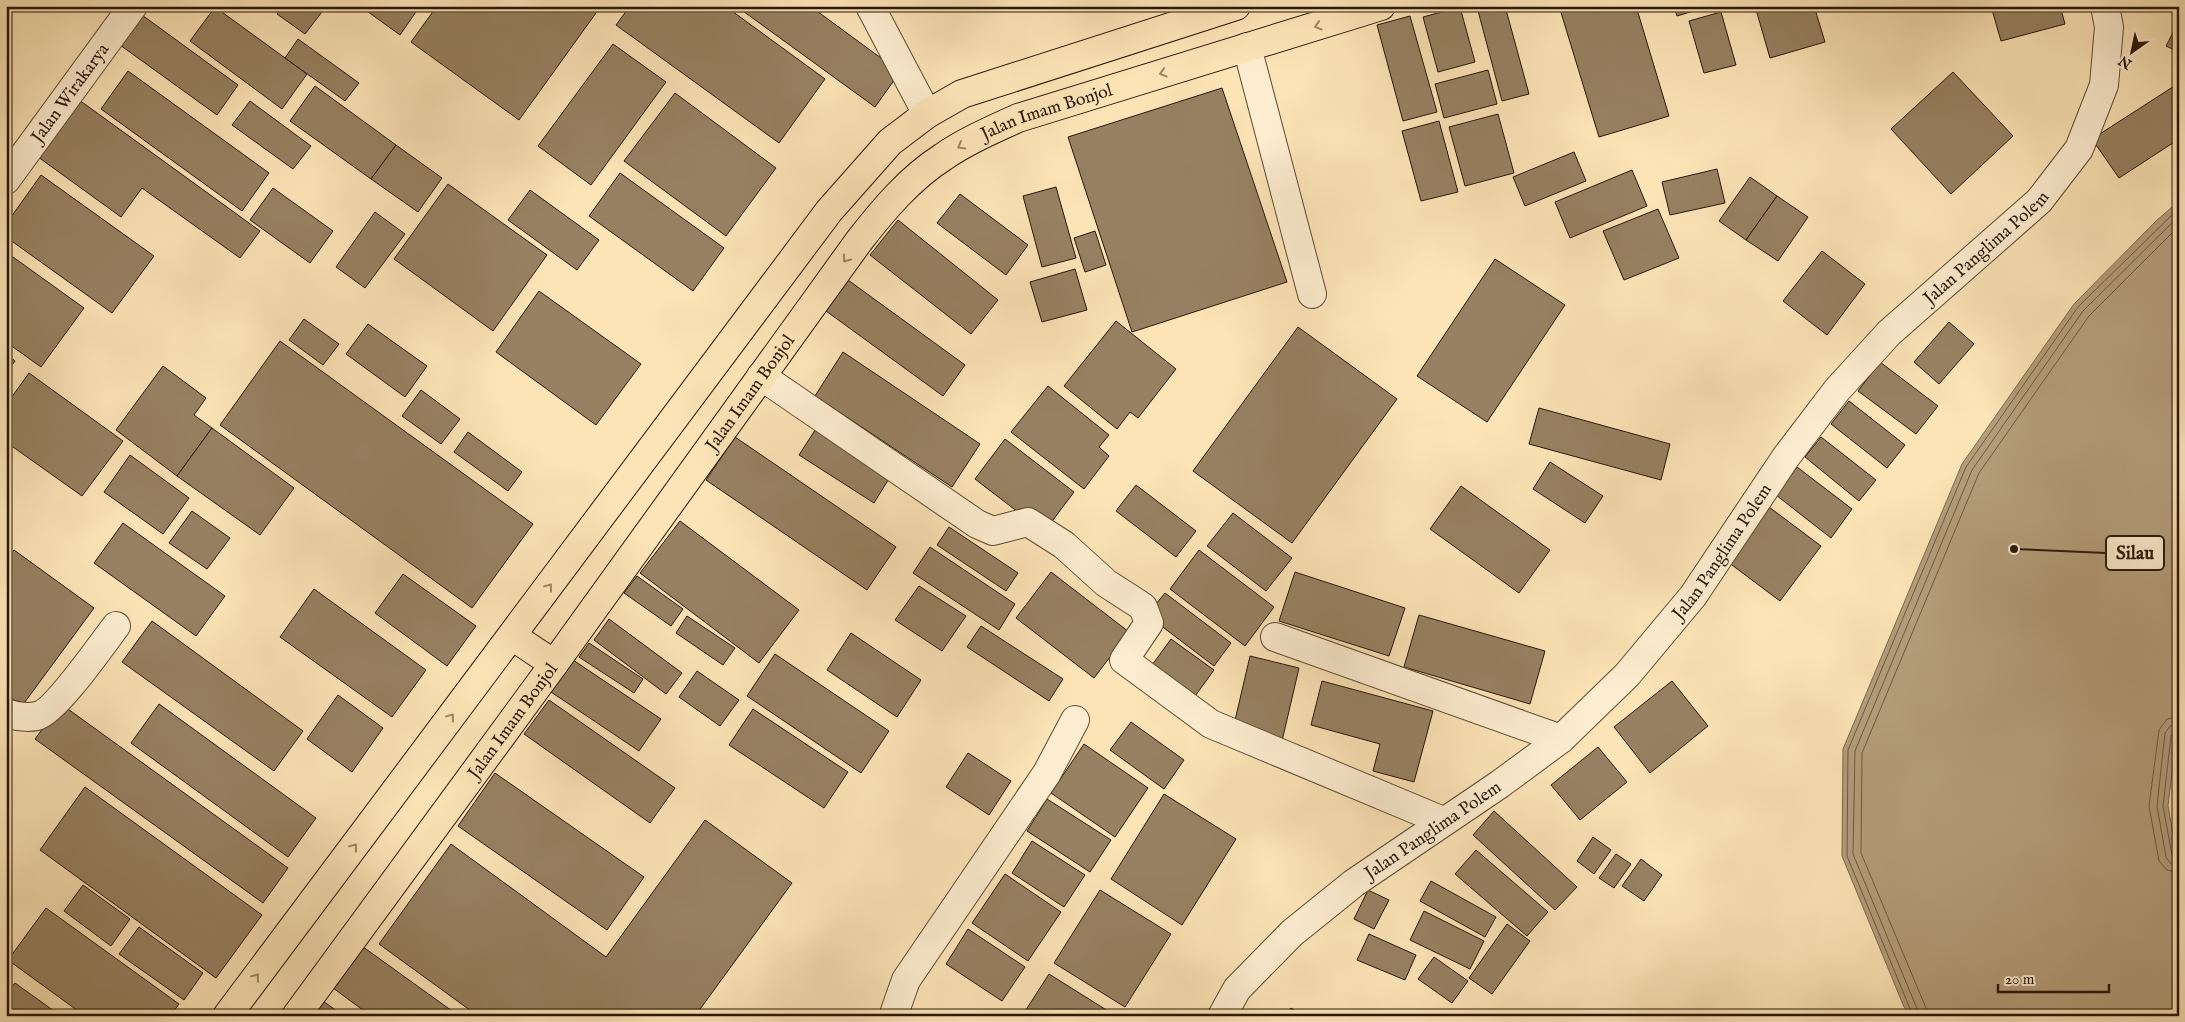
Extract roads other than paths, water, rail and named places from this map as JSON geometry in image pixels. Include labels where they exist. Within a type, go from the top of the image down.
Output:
[{"type":"main road","points":[[227,1016],[830,211],[890,142],[927,114],[962,94],[1236,6]]},
{"type":"main road","name":"Jalan Imam Bonjol","points":[[296,1016],[554,664],[859,241],[886,208],[912,182],[942,157],[1018,118],[1381,6]]},
{"type":"main road","points":[[512,636],[554,664]]},
{"type":"street","name":"Jalan Wirakarya","points":[[6,180],[133,6]]},
{"type":"street","points":[[870,6],[927,114]]},
{"type":"street","name":"Jalan Panglima Polem","points":[[1222,1016],[1237,989],[1292,933],[1354,883],[1500,784],[1561,739],[1627,675],[1693,596],[1786,457],[1837,390],[1889,333],[2039,201],[2080,149],[2104,85],[2109,27],[2105,6]]},
{"type":"street","points":[[1247,47],[1312,294]]},
{"type":"street","points":[[761,376],[977,524],[993,531],[1028,522],[1064,544],[1106,583],[1143,607],[1149,623],[1124,660],[1211,724],[1443,821]]},
{"type":"street","points":[[6,713],[16,716],[38,716],[50,706],[116,626]]},
{"type":"street","points":[[1275,637],[1561,739]]},
{"type":"street","points":[[897,1016],[895,1010],[906,980],[1047,773],[1075,720]]},
{"type":"water","points":[[2179,201],[2179,716],[2168,806],[2179,868],[2179,1016],[1910,1016],[1904,1007],[1842,856],[1843,749],[1962,464],[2074,304],[2156,221]]},
{"type":"place","name":"Silau","points":[[2014,549]]}]
